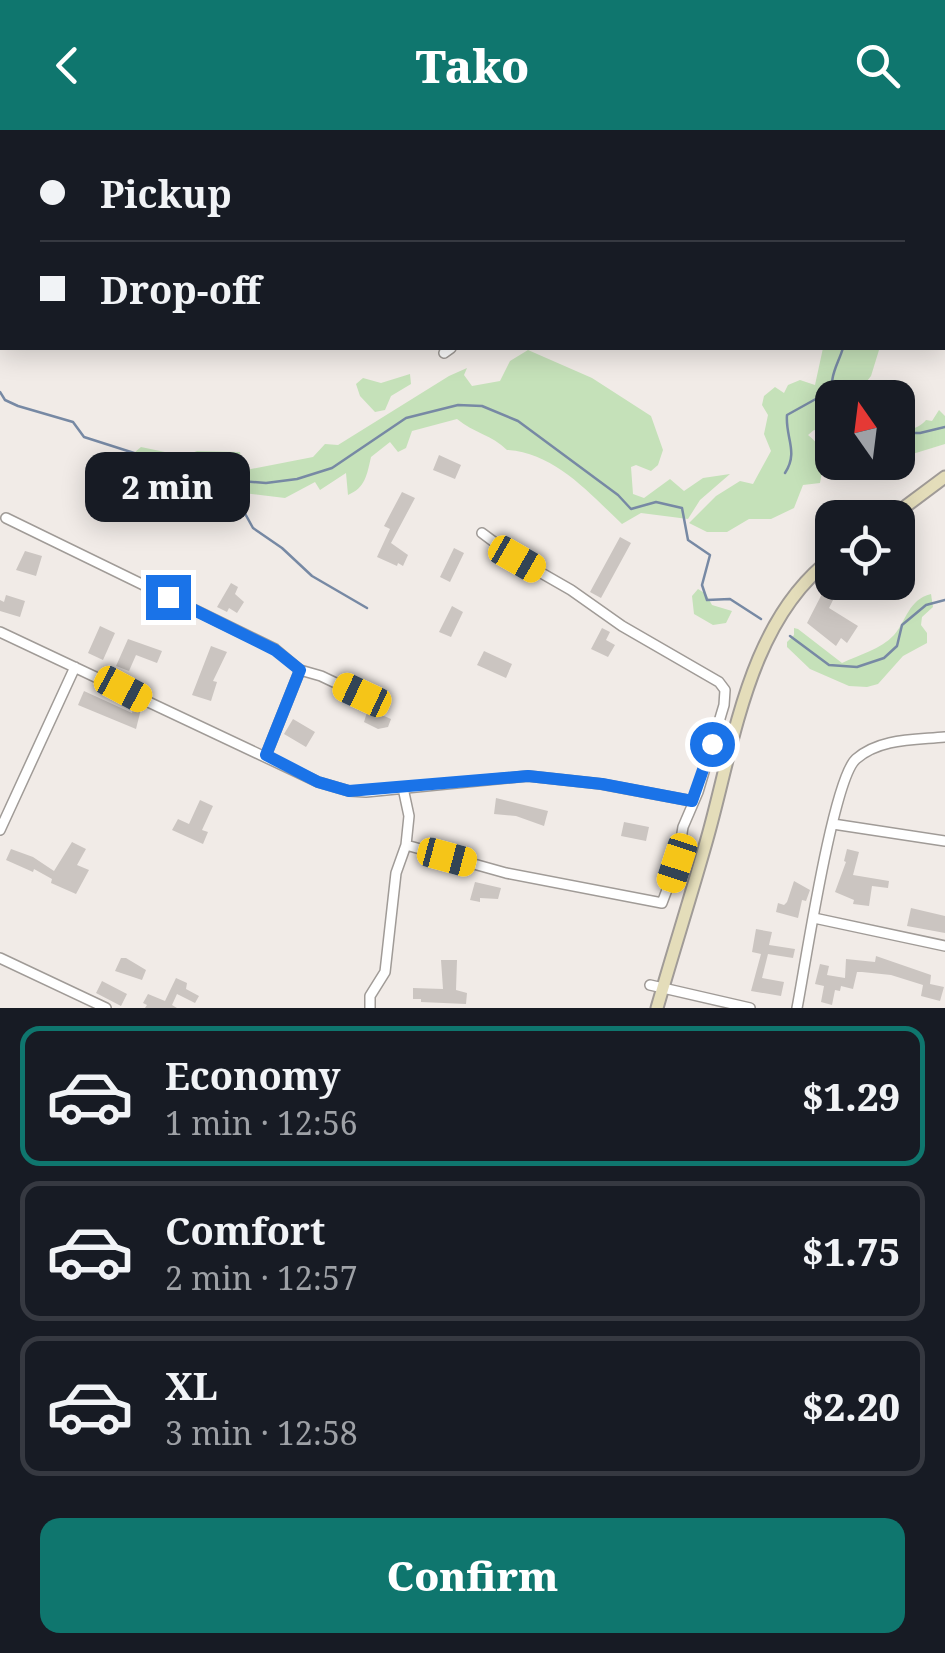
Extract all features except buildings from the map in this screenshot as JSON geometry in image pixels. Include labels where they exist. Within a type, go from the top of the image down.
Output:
[{"type":"main road","points":[[914,500],[945,477]]},
{"type":"main road","points":[[658,1008],[750,686],[773,628],[815,575]]},
{"type":"street","points":[[6,518],[275,650],[300,670],[362,695]]},
{"type":"street","points":[[406,846],[506,873],[662,902],[712,744],[725,690],[718,682],[622,626],[482,532]]},
{"type":"street","points":[[0,632],[318,782],[349,791],[528,776],[602,784],[692,801]]},
{"type":"street","points":[[0,830],[75,668]]},
{"type":"street","points":[[266,755],[300,670]]},
{"type":"street","points":[[797,1008],[833,824],[852,762],[870,750],[894,742],[945,738]]},
{"type":"street","points":[[712,744],[730,750]]},
{"type":"street","points":[[370,1008],[370,996],[385,972],[396,873],[406,846],[409,816],[402,788]]},
{"type":"street","points":[[833,824],[945,841]]},
{"type":"street","points":[[814,918],[945,946]]},
{"type":"street","points":[[0,958],[106,1008]]},
{"type":"street","points":[[650,985],[750,1008]]},
{"type":"green space","points":[[528,350],[592,378],[651,416],[663,450],[658,465],[651,471],[631,467],[633,494],[644,498],[670,479],[684,491],[703,478],[730,474],[700,500],[688,519],[641,513],[622,524],[556,467],[541,458],[507,450],[457,419],[412,431],[406,448],[398,452],[390,442],[371,457],[362,485],[348,495],[346,473],[320,490],[315,482],[285,498],[235,492],[231,505],[220,510],[208,482],[195,475],[156,481],[161,472],[123,462],[141,447],[184,456],[197,451],[240,452],[242,462],[235,466],[236,472],[313,457],[325,444],[338,445],[467,368],[464,375],[472,386],[500,381],[510,361]]},
{"type":"green space","points":[[823,350],[879,350],[868,380],[816,380]]},
{"type":"green space","points":[[410,374],[411,384],[391,396],[385,410],[375,412],[360,396],[356,384],[363,378],[381,383]]},
{"type":"green space","points":[[800,380],[815,385],[815,430],[808,435],[815,442],[815,480],[820,483],[803,485],[794,508],[771,519],[749,519],[727,532],[707,532],[689,523],[716,496],[740,481],[753,484],[771,451],[764,434],[768,415],[762,405],[764,396],[775,387],[784,393],[788,385]]},
{"type":"green space","points":[[939,410],[945,416],[945,444],[915,453],[915,427],[932,421]]},
{"type":"green space","points":[[698,589],[712,605],[732,611],[726,623],[713,625],[694,614],[692,596]]},
{"type":"green space","points":[[931,594],[933,607],[922,617],[921,625],[927,633],[927,643],[903,656],[878,684],[849,686],[810,669],[787,647],[794,628],[798,629],[842,663],[889,640],[913,606]]},
{"type":"waterway","points":[[833,380],[842,350]]},
{"type":"waterway","points":[[0,392],[5,400],[18,406],[73,422],[84,437],[227,480],[266,483],[332,468],[406,418],[458,405],[482,406],[518,421],[618,495],[631,509],[656,502],[682,508],[688,540],[710,555],[702,585],[707,600],[730,599],[761,619]]},
{"type":"waterway","points":[[785,473],[791,458],[787,415],[815,399]]},
{"type":"waterway","points":[[915,433],[945,427]]},
{"type":"waterway","points":[[227,481],[253,528],[312,576],[367,608]]},
{"type":"waterway","points":[[790,636],[829,665],[857,667],[884,658],[897,646],[902,625],[926,605],[945,600]]},
{"type":"route","points":[[168,597],[275,650],[300,670],[266,755],[318,782],[349,791],[528,776],[602,784],[692,801],[712,744]]}]
